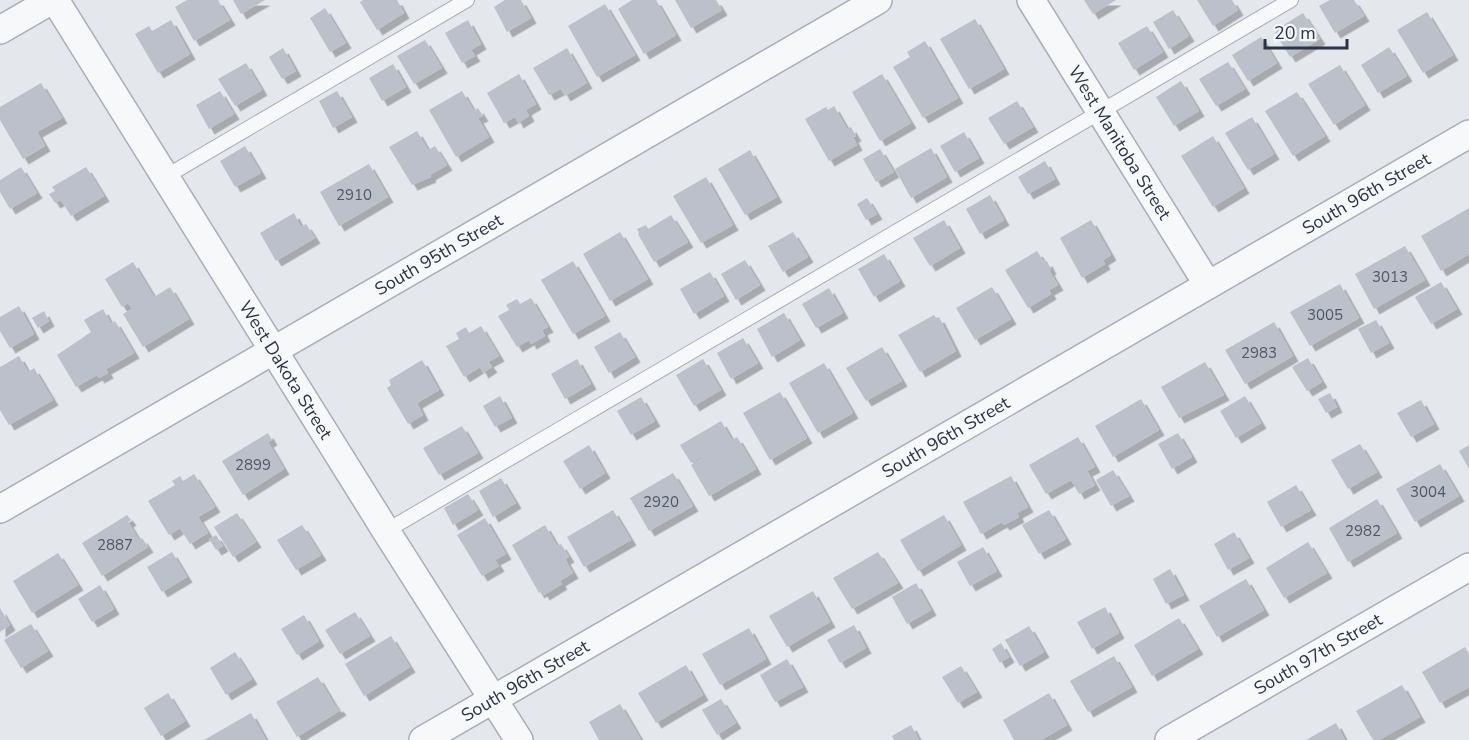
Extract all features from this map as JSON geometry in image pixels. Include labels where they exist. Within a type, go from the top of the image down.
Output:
[{"type":"street","points":[[0,30],[53,0]]},
{"type":"street","name":"West Dakota Street","points":[[53,0],[519,740]]},
{"type":"street","name":"South 95th Street","points":[[0,509],[878,0]]},
{"type":"street","name":"West Manitoba Street","points":[[1031,0],[1208,285]]},
{"type":"street","name":"South 96th Street","points":[[423,740],[1469,134]]},
{"type":"street","name":"South 97th Street","points":[[1169,740],[1469,567]]},
{"type":"lane","points":[[165,177],[467,0]]},
{"type":"lane","points":[[386,531],[1291,0]]},
{"type":"building","points":[[187,0],[218,0],[230,20],[194,41],[175,7]]},
{"type":"building","points":[[233,0],[265,0],[241,14]]},
{"type":"building","points":[[363,0],[397,0],[404,13],[377,30],[360,2]]},
{"type":"building","points":[[505,0],[521,0],[531,18],[507,32],[494,7]]},
{"type":"building","points":[[632,0],[656,0],[676,35],[644,54],[618,9]]},
{"type":"building","points":[[675,0],[716,0],[722,10],[691,28]]},
{"type":"building","points":[[1084,0],[1116,0],[1093,14]]},
{"type":"building","points":[[1197,0],[1232,0],[1238,10],[1213,26]]},
{"type":"building","points":[[1330,0],[1354,0],[1364,16],[1335,33],[1319,6]]},
{"type":"building","points":[[605,4],[635,55],[597,77],[568,26]]},
{"type":"building","points":[[325,8],[346,43],[330,52],[310,18]]},
{"type":"building","points":[[1173,10],[1189,36],[1169,49],[1153,22]]},
{"type":"building","points":[[1427,12],[1453,55],[1423,73],[1397,30]]},
{"type":"building","points":[[1303,13],[1320,39],[1290,57],[1274,31]]},
{"type":"building","points":[[975,19],[1004,69],[969,89],[940,39]]},
{"type":"building","points":[[171,20],[190,54],[158,73],[135,34],[149,26],[152,31]]},
{"type":"building","points":[[468,20],[481,44],[471,50],[475,56],[462,63],[445,33]]},
{"type":"building","points":[[1147,26],[1163,52],[1134,70],[1118,43]]},
{"type":"building","points":[[1261,37],[1277,63],[1248,81],[1232,55]]},
{"type":"building","points":[[425,40],[442,68],[414,84],[397,56]]},
{"type":"building","points":[[925,41],[958,98],[923,118],[893,67],[910,57],[907,52]]},
{"type":"building","points":[[1389,47],[1407,76],[1378,93],[1361,65]]},
{"type":"building","points":[[283,48],[296,71],[282,79],[269,57]]},
{"type":"building","points":[[567,48],[587,83],[565,96],[561,89],[549,95],[533,68]]},
{"type":"building","points":[[1228,62],[1245,89],[1216,106],[1199,79]]},
{"type":"building","points":[[246,63],[262,90],[235,106],[218,79]]},
{"type":"building","points":[[393,64],[406,87],[382,101],[369,78]]},
{"type":"building","points":[[1340,65],[1365,105],[1334,125],[1308,84]]},
{"type":"building","points":[[519,74],[536,104],[526,110],[529,116],[518,123],[515,117],[504,123],[487,93]]},
{"type":"building","points":[[882,74],[911,123],[880,141],[852,92]]},
{"type":"building","points":[[1181,81],[1199,111],[1174,126],[1156,97]]},
{"type":"building","points":[[41,83],[62,118],[37,132],[45,146],[23,159],[0,120],[0,107]]},
{"type":"building","points":[[220,91],[234,114],[209,129],[196,105]]},
{"type":"building","points":[[337,91],[352,117],[333,128],[319,101]]},
{"type":"building","points":[[462,91],[474,111],[478,108],[483,116],[478,118],[489,137],[456,157],[429,110]]},
{"type":"building","points":[[1297,92],[1325,136],[1293,156],[1265,111]]},
{"type":"building","points":[[1017,101],[1033,127],[1004,144],[988,118]]},
{"type":"building","points":[[834,106],[847,129],[851,127],[856,136],[853,137],[857,145],[829,161],[805,119],[826,107],[828,110]]},
{"type":"building","points":[[1252,117],[1274,154],[1248,170],[1225,133]]},
{"type":"building","points":[[417,131],[428,150],[435,146],[447,165],[430,175],[431,177],[412,185],[389,147]]},
{"type":"building","points":[[964,132],[979,158],[955,172],[940,146]]},
{"type":"building","points":[[1213,136],[1244,188],[1213,207],[1181,156]]},
{"type":"building","points":[[245,146],[261,173],[235,187],[220,161]]},
{"type":"building","points":[[931,148],[947,177],[911,198],[895,169]]},
{"type":"building","points":[[880,149],[894,172],[876,182],[863,159]]},
{"type":"building","points":[[750,150],[777,197],[745,215],[718,169]]},
{"type":"building","points":[[1045,161],[1055,179],[1028,194],[1018,177]]},
{"type":"building","points":[[369,164],[388,197],[339,226],[320,192]]},
{"type":"building","points":[[21,167],[37,193],[10,209],[0,192],[0,180]]},
{"type":"building","points":[[86,167],[104,196],[71,216],[61,200],[55,203],[49,194],[55,191],[52,187]]},
{"type":"building","points":[[706,177],[733,225],[701,243],[673,196]]},
{"type":"building","points":[[990,195],[1004,220],[980,234],[966,209]]},
{"type":"building","points":[[867,198],[877,214],[866,220],[857,204]]},
{"type":"building","points":[[1469,208],[1469,254],[1441,271],[1421,236]]},
{"type":"building","points":[[294,213],[301,227],[306,224],[315,238],[276,261],[260,233]]},
{"type":"building","points":[[671,215],[688,242],[654,262],[637,229],[646,225],[648,229]]},
{"type":"building","points":[[944,220],[960,248],[930,266],[913,238]]},
{"type":"building","points":[[1091,220],[1111,255],[1103,260],[1105,264],[1082,278],[1060,238]]},
{"type":"building","points":[[620,232],[648,279],[610,301],[583,254]]},
{"type":"building","points":[[793,232],[808,257],[783,272],[768,246]]},
{"type":"building","points":[[1405,246],[1425,280],[1374,309],[1355,274]]},
{"type":"building","points":[[1037,251],[1044,262],[1047,261],[1051,269],[1049,270],[1058,285],[1049,290],[1051,294],[1028,308],[1005,270]]},
{"type":"building","points":[[884,254],[900,281],[874,297],[858,269]]},
{"type":"building","points":[[745,260],[760,285],[736,300],[721,274]]},
{"type":"building","points":[[573,261],[605,316],[573,334],[541,280]]},
{"type":"building","points":[[133,262],[154,297],[170,287],[189,319],[143,347],[123,314],[132,309],[128,303],[122,307],[105,279]]},
{"type":"building","points":[[710,272],[724,296],[694,314],[680,289]]},
{"type":"building","points":[[1441,282],[1457,309],[1431,324],[1415,297]]},
{"type":"building","points":[[1340,284],[1359,318],[1310,346],[1290,312]]},
{"type":"building","points":[[992,287],[1011,319],[975,340],[956,308]]},
{"type":"building","points":[[829,288],[843,313],[816,328],[802,304]]},
{"type":"building","points":[[531,298],[548,327],[542,330],[545,336],[531,344],[529,340],[517,347],[498,316],[509,310],[506,305],[517,299],[520,304]]},
{"type":"building","points":[[19,306],[34,334],[10,348],[0,331],[0,317]]},
{"type":"building","points":[[103,309],[111,324],[115,321],[134,353],[106,369],[108,373],[99,378],[97,375],[76,387],[57,355],[91,332],[84,320]]},
{"type":"building","points":[[44,311],[49,321],[38,328],[32,318]]},
{"type":"building","points":[[784,313],[800,340],[772,357],[757,329]]},
{"type":"building","points":[[934,315],[936,318],[939,317],[956,351],[920,372],[898,335]]},
{"type":"building","points":[[1376,320],[1389,343],[1371,353],[1358,329]]},
{"type":"building","points":[[1274,322],[1293,356],[1245,384],[1225,350]]},
{"type":"building","points":[[481,326],[499,356],[488,362],[492,367],[483,373],[480,367],[464,377],[446,346],[459,339],[456,333],[466,327],[469,333]]},
{"type":"building","points":[[620,332],[635,357],[609,373],[594,347]]},
{"type":"building","points":[[743,338],[758,363],[731,379],[717,353]]},
{"type":"building","points":[[882,347],[902,381],[866,401],[846,368]]},
{"type":"building","points":[[19,356],[28,372],[34,368],[53,400],[9,425],[0,410],[0,367]]},
{"type":"building","points":[[1308,358],[1322,382],[1307,391],[1292,367]]},
{"type":"building","points":[[577,359],[591,384],[565,399],[551,374]]},
{"type":"building","points":[[703,359],[721,390],[694,406],[676,375]]},
{"type":"building","points":[[422,360],[439,390],[417,403],[423,415],[408,424],[387,388],[391,385],[389,380]]},
{"type":"building","points":[[1205,362],[1224,395],[1179,418],[1161,387]]},
{"type":"building","points":[[824,363],[853,413],[818,433],[789,383]]},
{"type":"building","points":[[780,392],[807,438],[770,460],[743,413]]},
{"type":"building","points":[[1330,393],[1337,407],[1326,413],[1318,399]]},
{"type":"building","points":[[500,396],[512,418],[495,427],[483,406]]},
{"type":"building","points":[[1245,396],[1261,423],[1236,438],[1220,411]]},
{"type":"building","points":[[641,397],[655,421],[631,435],[617,411]]},
{"type":"building","points":[[1141,399],[1159,430],[1113,457],[1095,426]]},
{"type":"building","points":[[1421,400],[1434,424],[1411,437],[1397,413]]},
{"type":"building","points":[[721,421],[732,440],[737,437],[756,469],[709,496],[691,465],[703,457],[691,463],[680,445]]},
{"type":"building","points":[[462,426],[478,453],[439,475],[423,448]]},
{"type":"building","points":[[268,433],[272,440],[268,442],[284,469],[243,495],[222,461]]},
{"type":"building","points":[[1178,433],[1192,457],[1172,469],[1158,444]]},
{"type":"building","points":[[1078,437],[1095,467],[1087,471],[1095,485],[1079,494],[1071,480],[1046,494],[1029,465]]},
{"type":"building","points":[[1360,444],[1377,472],[1348,489],[1331,460]]},
{"type":"building","points":[[589,445],[605,473],[580,489],[563,461]]},
{"type":"building","points":[[1469,445],[1469,469],[1459,451]]},
{"type":"building","points":[[1440,464],[1459,496],[1415,522],[1396,489]]},
{"type":"building","points":[[1113,470],[1129,496],[1111,506],[1096,480]]},
{"type":"building","points":[[673,473],[693,506],[649,531],[630,498]]},
{"type":"building","points":[[194,474],[215,507],[198,517],[208,533],[190,544],[180,528],[169,535],[148,501],[175,485],[172,481],[180,476],[183,481]]},
{"type":"building","points":[[1011,476],[1028,507],[1017,513],[1019,517],[1004,525],[1002,522],[981,534],[963,502]]},
{"type":"building","points":[[501,478],[516,503],[493,517],[479,491]]},
{"type":"building","points":[[1296,485],[1311,510],[1281,527],[1267,502]]},
{"type":"building","points":[[468,494],[478,510],[453,525],[444,508]]},
{"type":"building","points":[[1377,499],[1397,533],[1348,562],[1329,528]]},
{"type":"building","points":[[613,510],[631,540],[584,567],[567,537]]},
{"type":"building","points":[[1049,510],[1066,539],[1039,554],[1022,525]]},
{"type":"building","points":[[237,513],[256,542],[233,557],[214,527]]},
{"type":"building","points":[[127,515],[131,520],[128,522],[139,540],[142,538],[148,547],[102,576],[82,543]]},
{"type":"building","points":[[944,515],[961,545],[918,571],[900,540]]},
{"type":"building","points":[[485,518],[506,554],[495,560],[499,566],[482,576],[457,535]]},
{"type":"building","points":[[302,525],[321,555],[296,570],[277,540]]},
{"type":"building","points":[[545,525],[557,546],[561,544],[569,557],[565,559],[573,573],[560,581],[562,584],[544,595],[542,591],[539,593],[512,545]]},
{"type":"building","points":[[1234,532],[1249,558],[1228,570],[1214,544]]},
{"type":"building","points":[[216,535],[223,546],[216,550],[209,539]]},
{"type":"building","points":[[1308,542],[1327,573],[1284,598],[1266,568]]},
{"type":"building","points":[[983,547],[997,571],[970,586],[957,562]]},
{"type":"building","points":[[172,552],[187,577],[162,592],[147,567]]},
{"type":"building","points":[[878,552],[898,583],[852,609],[833,578]]},
{"type":"building","points":[[58,553],[78,585],[32,613],[13,581]]},
{"type":"building","points":[[1170,569],[1184,595],[1166,604],[1153,579]]},
{"type":"building","points":[[1246,579],[1264,610],[1217,637],[1199,606]]},
{"type":"building","points":[[916,583],[931,610],[907,624],[892,597]]},
{"type":"building","points":[[100,585],[114,609],[92,622],[78,599]]},
{"type":"building","points":[[813,591],[830,622],[787,647],[769,616]]},
{"type":"building","points":[[1105,607],[1119,633],[1092,649],[1077,622]]},
{"type":"building","points":[[0,608],[10,625],[0,632]]},
{"type":"building","points":[[355,612],[370,636],[340,654],[325,630]]},
{"type":"building","points":[[304,615],[319,641],[297,655],[281,629]]},
{"type":"building","points":[[1179,618],[1198,649],[1152,676],[1134,645]]},
{"type":"building","points":[[31,624],[48,651],[21,668],[4,640]]},
{"type":"building","points":[[854,625],[866,648],[840,663],[827,640]]},
{"type":"building","points":[[1029,626],[1044,652],[1020,666],[1005,640]]},
{"type":"building","points":[[749,628],[766,659],[720,685],[702,654]]},
{"type":"building","points":[[391,636],[410,667],[364,696],[345,664]]},
{"type":"building","points":[[1001,643],[1009,657],[1000,663],[992,649]]},
{"type":"building","points":[[1465,647],[1469,654],[1469,687],[1440,703],[1422,672]]},
{"type":"building","points":[[235,652],[252,679],[226,695],[210,668]]},
{"type":"building","points":[[1114,656],[1132,687],[1088,712],[1070,681]]},
{"type":"building","points":[[787,659],[803,687],[775,702],[760,675]]},
{"type":"building","points":[[686,665],[703,695],[656,723],[638,693]]},
{"type":"building","points":[[961,666],[977,692],[958,703],[942,677]]},
{"type":"building","points":[[318,677],[336,707],[338,706],[341,710],[297,737],[276,702]]},
{"type":"building","points":[[1402,685],[1420,717],[1379,740],[1373,740],[1356,711]]},
{"type":"building","points":[[168,693],[185,721],[161,736],[144,708]]},
{"type":"building","points":[[1049,693],[1067,725],[1041,740],[1014,740],[1003,720]]},
{"type":"building","points":[[721,699],[736,723],[717,735],[702,710]]},
{"type":"building","points":[[620,704],[641,740],[599,740],[589,722]]},
{"type":"building","points":[[251,713],[266,740],[204,740]]},
{"type":"building","points":[[1336,723],[1345,740],[1306,740]]},
{"type":"building","points":[[911,725],[919,740],[894,740],[892,736]]}]
